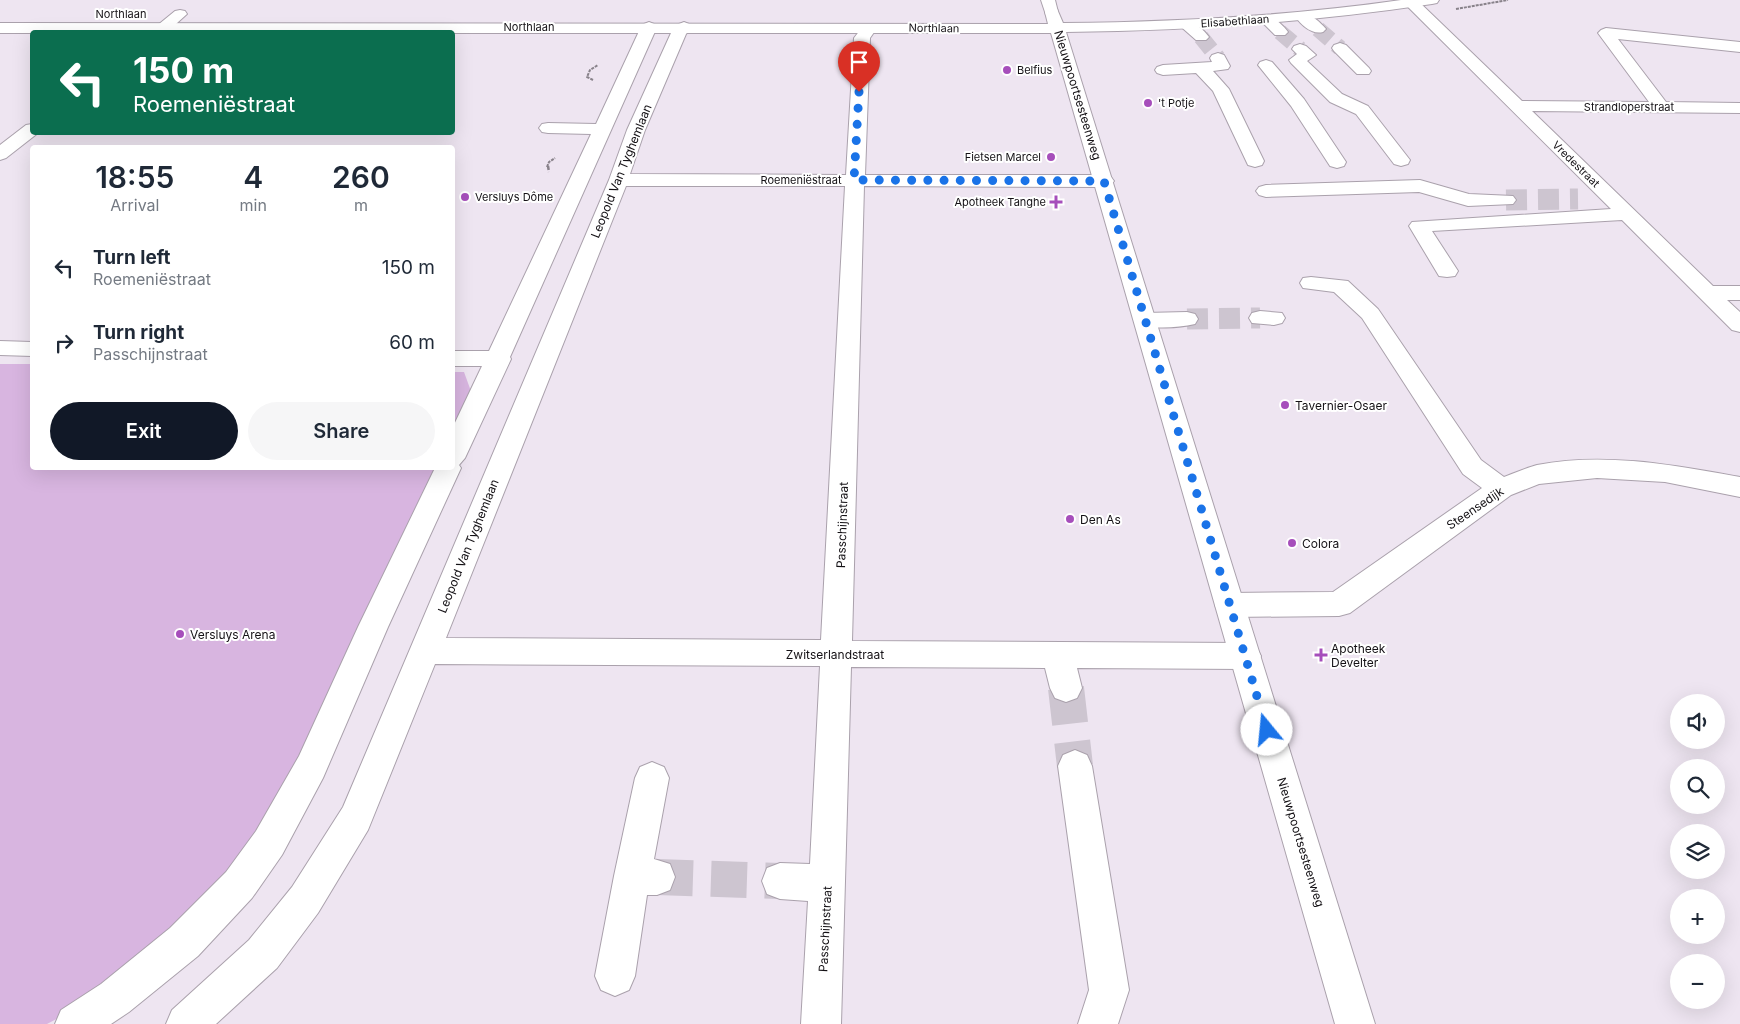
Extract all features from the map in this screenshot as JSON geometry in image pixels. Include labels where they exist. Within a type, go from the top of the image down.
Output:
[{"type":"street","name":"Elisabethlaan","points":[[1061,13],[1106,29],[1302,16],[1432,0]]},
{"type":"street","name":"Vredestraat","points":[[1409,2],[1740,325]]},
{"type":"street","name":"Elisabethlaan","points":[[1061,13],[1114,14],[1198,11],[1286,3]]},
{"type":"street","name":"Northlaan","points":[[0,14],[783,12]]},
{"type":"street","points":[[1034,12],[1061,13]]},
{"type":"street","name":"Northlaan","points":[[0,28],[161,30],[649,27],[869,28],[1061,13]]},
{"type":"street","name":"Nieuwpoortsesteenweg","points":[[1061,13],[1104,181],[1355,1024]]},
{"type":"street","points":[[161,30],[180,14]]},
{"type":"street","points":[[1302,16],[1318,29]]},
{"type":"street","points":[[1266,19],[1280,32]]},
{"type":"street","points":[[1187,25],[1201,38]]},
{"type":"street","points":[[455,452],[499,359],[649,27]]},
{"type":"street","name":"Leopold Van Tyghemlaan","points":[[186,1024],[263,954],[305,900],[356,818],[619,180],[636,130],[678,33],[684,27]]},
{"type":"street","name":"Passchijnstraat","points":[[821,1024],[838,654],[854,180],[862,38],[869,28]]},
{"type":"street","points":[[1662,107],[1606,33],[1740,47]]},
{"type":"street","points":[[1340,48],[1363,71]]},
{"type":"street","points":[[1300,49],[1308,55],[1297,60],[1336,98],[1362,110],[1401,160]]},
{"type":"street","points":[[1163,70],[1222,66],[1218,58]]},
{"type":"street","points":[[1266,65],[1298,103],[1337,162]]},
{"type":"street","points":[[1200,68],[1221,89],[1255,161]]},
{"type":"street","points":[[1298,103],[1336,98]]},
{"type":"street","name":"Strandloperstraat","points":[[1517,106],[1740,108]]},
{"type":"street","points":[[548,128],[603,129]]},
{"type":"street","points":[[0,154],[30,131]]},
{"type":"street","name":"Roemeniëstraat","points":[[619,180],[1104,181]]},
{"type":"street","points":[[1266,191],[1420,186],[1468,200],[1506,200]]},
{"type":"street","points":[[1578,200],[1612,199]]},
{"type":"street","points":[[1447,271],[1420,226],[1627,214]]},
{"type":"street","points":[[1311,283],[1340,286],[1370,314],[1472,467],[1501,488]]},
{"type":"street","points":[[1706,293],[1740,293]]},
{"type":"street","points":[[1145,320],[1187,319]]},
{"type":"street","points":[[0,348],[30,349]]},
{"type":"street","points":[[455,358],[499,359]]},
{"type":"street","name":"Steensedijk","points":[[1230,605],[1339,604],[1501,488],[1536,475],[1597,469],[1665,473],[1740,487]]},
{"type":"street","points":[[75,1024],[114,998],[184,942],[239,885],[269,842],[311,767],[373,628],[447,470]]},
{"type":"street","name":"Zwitserlandstraat","points":[[426,651],[1245,656]]},
{"type":"street","points":[[1058,655],[1066,688]]},
{"type":"street","points":[[1075,766],[1109,990],[1098,1024]]},
{"type":"street","points":[[615,976],[644,877],[652,778]]},
{"type":"street","points":[[780,881],[827,883]]},
{"type":"shaded area","name":"Versluys Arena","points":[[0,364],[30,364],[30,470],[437,470],[283,801],[234,875],[83,1005],[47,1024],[0,1024]]},
{"type":"shaded area","points":[[455,372],[464,372],[472,394],[455,432]]},
{"type":"tunnel","points":[[1318,29],[1340,48]]},
{"type":"tunnel","points":[[1280,32],[1300,49]]},
{"type":"tunnel","points":[[1201,37],[1218,58]]},
{"type":"tunnel","points":[[1506,200],[1578,199]]},
{"type":"tunnel","points":[[1187,319],[1260,318]]},
{"type":"tunnel","points":[[1066,688],[1075,766]]},
{"type":"tunnel","points":[[657,877],[780,881]]},
{"type":"place","name":"Belfius","points":[[1007,70]]},
{"type":"place","name":"'t Potje","points":[[1148,103]]},
{"type":"place","name":"Fietsen Marcel","points":[[1051,157]]},
{"type":"place","name":"Versluys Dôme","points":[[465,197]]},
{"type":"place","name":"Apotheek Tanghe","points":[[1056,202]]},
{"type":"place","name":"Tavernier-Osaer","points":[[1285,405]]},
{"type":"place","name":"Den As","points":[[1070,519]]},
{"type":"place","name":"Colora","points":[[1292,543]]},
{"type":"place","name":"Versluys Arena","points":[[180,634]]},
{"type":"place","name":"Apotheek Develter","points":[[1321,655]]},
{"type":"route","points":[[859,92],[854,180],[1104,181],[1267,730]]}]
